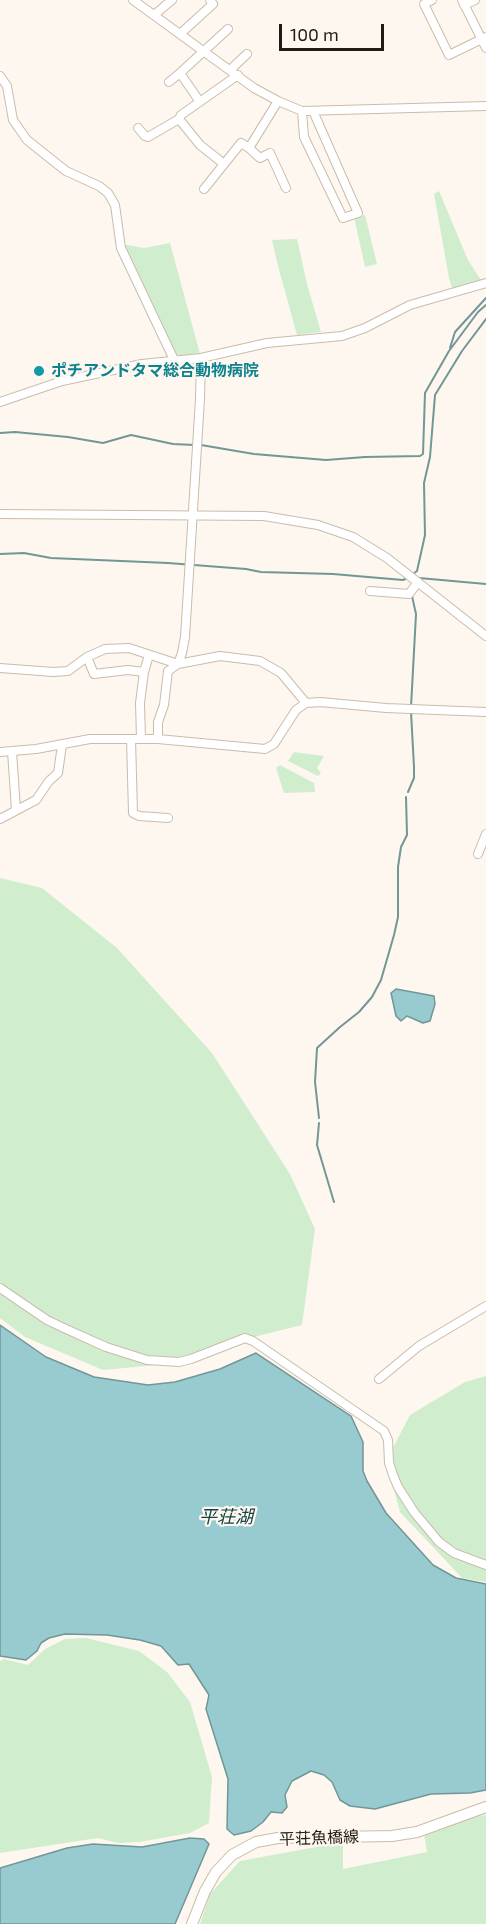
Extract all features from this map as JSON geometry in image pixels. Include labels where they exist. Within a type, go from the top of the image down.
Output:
[{"type":"main road","name":"平荘魚橋線","points":[[192,1924],[205,1891],[216,1872],[232,1855],[256,1842],[278,1838],[392,1836],[417,1832],[486,1807]]},
{"type":"street","points":[[154,15],[172,0]]},
{"type":"street","points":[[180,34],[213,4],[210,0]]},
{"type":"street","points":[[475,0],[463,3],[484,38],[486,48]]},
{"type":"street","points":[[136,1],[254,88],[302,111],[486,106]]},
{"type":"street","points":[[426,1],[449,55],[484,38]]},
{"type":"street","points":[[169,82],[228,29]]},
{"type":"street","points":[[138,128],[148,137],[178,119],[234,72],[247,54]]},
{"type":"street","points":[[180,73],[200,102]]},
{"type":"street","points":[[0,76],[7,86],[13,120],[27,140],[66,171],[99,186],[108,193],[115,205],[121,248],[175,362]]},
{"type":"street","points":[[249,148],[278,101]]},
{"type":"street","points":[[302,111],[304,137],[343,218],[358,213],[313,111]]},
{"type":"street","points":[[178,119],[200,145],[224,164]]},
{"type":"street","points":[[204,189],[242,143],[260,158],[270,153],[286,188]]},
{"type":"street","points":[[327,184],[342,177]]},
{"type":"street","points":[[0,402],[62,381],[142,364],[201,358],[267,343],[342,336],[365,328],[410,305],[486,283]]},
{"type":"street","points":[[178,664],[185,637],[201,358]]},
{"type":"street","points":[[0,514],[264,516],[318,525],[353,537],[387,558],[406,573],[414,585],[486,636]]},
{"type":"street","points":[[370,591],[409,594],[414,585]]},
{"type":"street","points":[[0,668],[68,671],[87,657],[105,649],[129,648],[178,664]]},
{"type":"street","points":[[141,739],[140,703],[149,655]]},
{"type":"street","points":[[158,739],[158,722],[164,705],[168,671],[178,664],[220,656],[260,661],[281,673],[306,703]]},
{"type":"street","points":[[87,657],[94,674],[128,670],[144,672]]},
{"type":"street","points":[[0,752],[62,745],[90,739],[158,739],[265,749],[274,744],[296,710],[306,703],[486,712]]},
{"type":"street","points":[[131,739],[133,813],[168,818]]},
{"type":"street","points":[[0,819],[36,800],[58,772],[62,745]]},
{"type":"street","points":[[12,751],[16,810]]},
{"type":"street","points":[[477,849],[486,834]]},
{"type":"street","points":[[0,1288],[47,1320],[106,1347],[147,1360],[179,1362],[245,1338],[253,1341],[384,1431],[388,1440],[389,1463],[393,1475],[401,1493],[414,1512],[439,1542],[454,1553],[486,1565]]},
{"type":"street","points":[[379,1379],[419,1346],[486,1305]]},
{"type":"green space","points":[[439,191],[468,260],[481,280],[452,288],[434,194]]},
{"type":"green space","points":[[365,215],[377,264],[365,267],[354,217]]},
{"type":"green space","points":[[297,239],[321,332],[297,335],[278,266],[272,240]]},
{"type":"green space","points":[[170,243],[200,354],[182,357],[175,353],[122,244],[144,248]]},
{"type":"green space","points":[[294,752],[324,756],[317,768],[321,773],[318,776],[288,761]]},
{"type":"green space","points":[[280,765],[314,783],[315,792],[284,793],[276,768]]},
{"type":"green space","points":[[0,878],[42,888],[117,948],[212,1053],[290,1174],[315,1229],[302,1325],[246,1339],[188,1362],[103,1370],[25,1337],[0,1318]]},
{"type":"green space","points":[[486,1376],[486,1582],[462,1578],[400,1512],[386,1461],[410,1415],[465,1382]]},
{"type":"green space","points":[[86,1638],[139,1651],[167,1672],[190,1702],[212,1777],[209,1823],[190,1833],[139,1842],[118,1843],[98,1838],[0,1853],[0,1661],[4,1659],[28,1665],[45,1649],[65,1639]]},
{"type":"green space","points":[[486,1815],[486,1924],[200,1924],[210,1894],[240,1861],[343,1842],[343,1869],[427,1852],[424,1834],[457,1819]]},
{"type":"water","points":[[396,989],[434,996],[435,1004],[430,1021],[423,1023],[407,1016],[401,1021],[396,1016],[391,993]]},
{"type":"water","name":"平荘湖","points":[[0,1325],[46,1357],[94,1377],[148,1385],[175,1382],[220,1369],[256,1353],[351,1416],[363,1442],[363,1471],[386,1513],[433,1565],[456,1578],[486,1584],[486,1790],[470,1793],[431,1794],[375,1809],[350,1806],[340,1800],[332,1782],[324,1775],[311,1771],[292,1781],[285,1795],[287,1807],[282,1813],[271,1812],[251,1831],[234,1835],[227,1829],[228,1779],[206,1709],[209,1695],[189,1664],[178,1665],[161,1646],[107,1635],[65,1634],[49,1638],[41,1643],[37,1651],[26,1660],[0,1656]]},
{"type":"water","points":[[190,1838],[204,1839],[209,1844],[175,1924],[0,1924],[0,1868],[67,1848],[93,1844],[142,1847]]},
{"type":"waterway","points":[[450,348],[455,332],[486,298]]},
{"type":"waterway","points":[[201,445],[254,454],[326,460],[420,456],[423,454],[425,393],[449,351],[478,312],[486,305]]},
{"type":"waterway","points":[[0,554],[24,553],[51,558],[168,563],[261,572],[333,574],[403,580],[417,571],[425,535],[424,483],[430,457],[435,395],[462,351],[486,319]]},
{"type":"waterway","points":[[0,433],[15,432],[68,437],[103,443],[131,435],[173,444],[195,445]]},
{"type":"waterway","points":[[419,578],[486,584]]},
{"type":"waterway","points":[[411,707],[416,614],[412,596]]},
{"type":"waterway","points":[[408,792],[414,778],[411,712]]},
{"type":"waterway","points":[[319,1118],[315,1082],[317,1048],[359,1012],[372,997],[381,980],[394,935],[398,917],[398,867],[401,847],[407,835],[406,797]]},
{"type":"waterway","points":[[319,1123],[317,1145],[334,1202]]},
{"type":"place","name":"ポチアンドタマ総合動物病院","points":[[39,371]]}]
